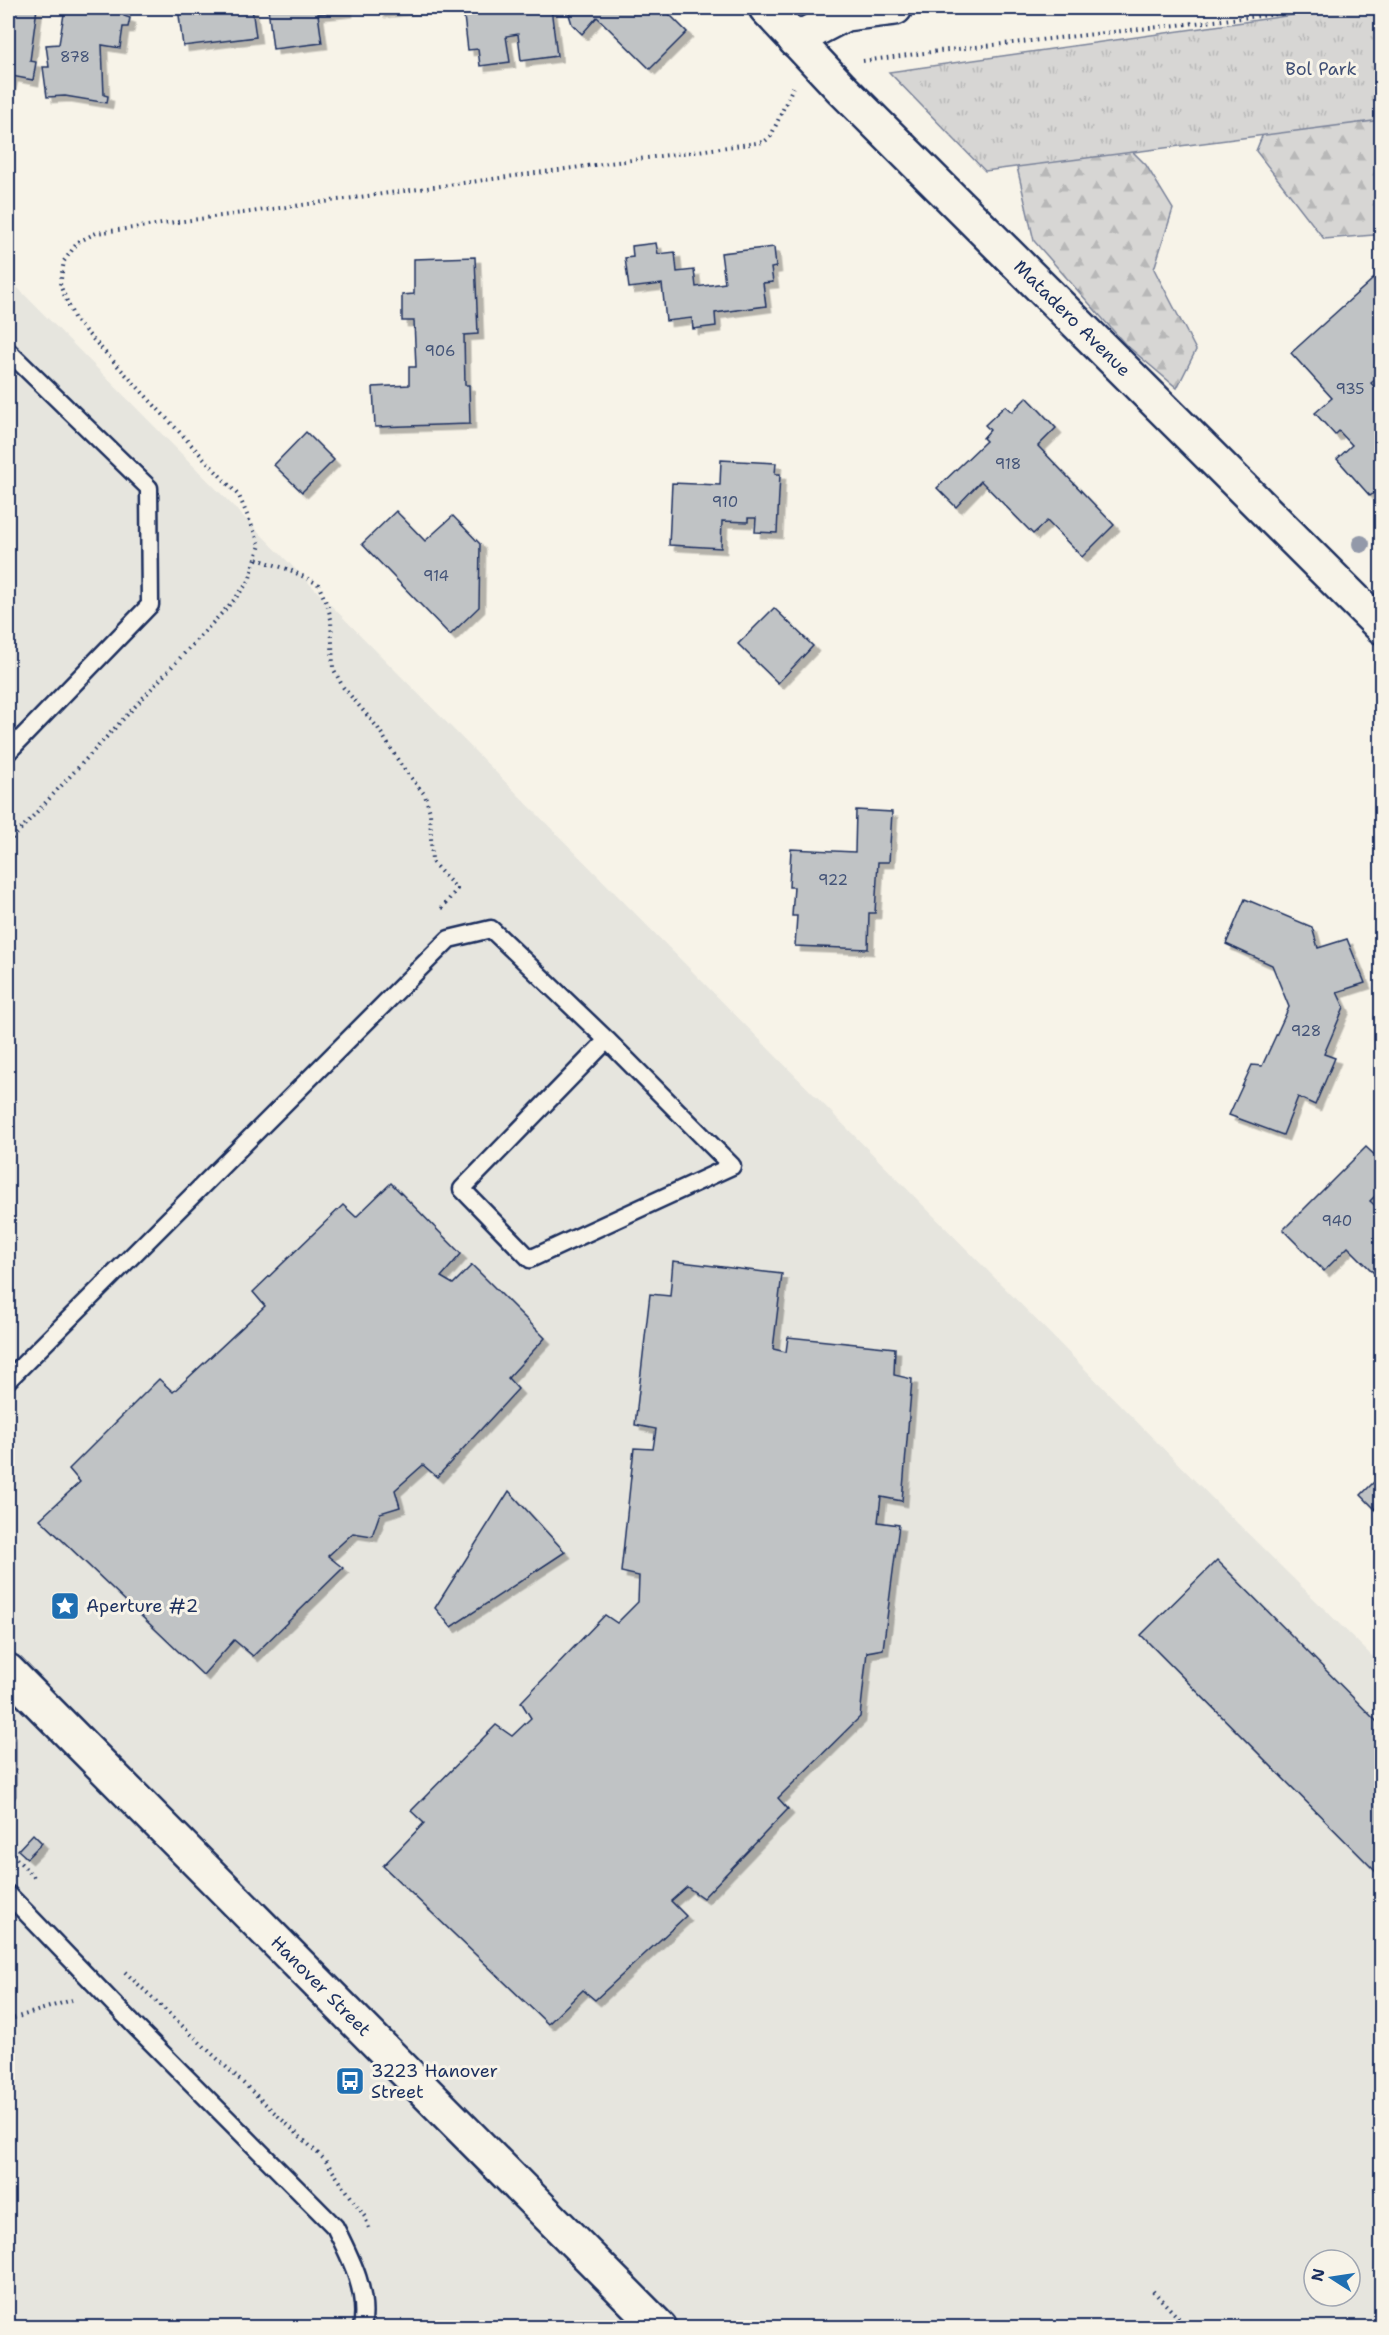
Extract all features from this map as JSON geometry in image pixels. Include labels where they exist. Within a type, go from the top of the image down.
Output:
[{"type":"street","name":"Matadero Avenue","points":[[766,8],[841,88],[1382,627]]},
{"type":"street","points":[[795,40],[845,14],[895,8]]},
{"type":"street","name":"Hanover Street","points":[[8,1671],[660,2328]]},
{"type":"lane","points":[[8,351],[149,489],[150,593],[150,605],[8,752]]},
{"type":"lane","points":[[8,1380],[449,939],[491,929],[607,1040],[732,1166],[530,1259],[462,1189],[607,1040]]},
{"type":"lane","points":[[8,1894],[334,2227],[354,2264],[365,2313],[362,2328]]},
{"type":"path","points":[[8,843],[234,600],[249,581],[258,559],[260,545],[239,496],[75,320],[60,285],[64,261],[78,242],[96,233],[764,142],[771,136],[791,88],[823,67],[939,51],[1333,8]]},
{"type":"path","points":[[258,559],[290,570],[318,584],[331,620],[333,668],[343,687],[378,728],[401,765],[425,795],[430,812],[432,862],[457,889],[433,920]]},
{"type":"path","points":[[8,1850],[32,1875]]},
{"type":"path","points":[[8,2020],[102,1991]]},
{"type":"path","points":[[1377,2066],[1382,2070]]},
{"type":"path","points":[[1153,2291],[1188,2328]]},
{"type":"shaded area","points":[[8,278],[1216,1502],[1381,1665],[1381,2327],[8,2327]]},
{"type":"green space","name":"Bol Park","points":[[1342,8],[1381,8],[1381,120],[985,171],[889,72]]},
{"type":"green space","points":[[1381,91],[1381,243],[1374,235],[1324,239],[1256,151],[1276,102]]},
{"type":"green space","points":[[1106,125],[1146,165],[1173,209],[1154,269],[1196,350],[1177,388],[1125,344],[1034,241],[1011,141]]},
{"type":"green space","points":[[8,1730],[16,1737],[16,1796],[8,1809]]},
{"type":"building","points":[[8,8],[37,8],[30,61],[36,62],[33,80],[12,76],[9,89]]},
{"type":"building","points":[[65,8],[125,8],[124,16],[130,18],[128,27],[123,27],[120,48],[102,45],[104,95],[108,96],[107,103],[65,96],[47,97],[43,67],[49,67],[46,45],[59,44]]},
{"type":"building","points":[[178,8],[252,8],[256,37],[183,46]]},
{"type":"building","points":[[268,8],[347,8],[347,11],[318,14],[322,43],[273,49]]},
{"type":"building","points":[[379,8],[422,8],[379,12]]},
{"type":"building","points":[[463,8],[551,8],[557,56],[521,61],[518,34],[506,36],[510,62],[480,66],[478,49],[468,50],[464,16],[469,15],[468,11],[463,12]]},
{"type":"building","points":[[567,8],[663,8],[687,32],[650,69],[597,17],[582,34],[572,24]]},
{"type":"building","points":[[656,243],[658,254],[675,252],[677,272],[694,270],[696,287],[725,283],[721,253],[774,247],[776,267],[771,268],[773,282],[763,283],[766,306],[715,313],[716,326],[693,329],[692,318],[666,321],[662,284],[629,288],[625,258],[633,257],[632,246]]},
{"type":"building","points":[[475,257],[478,334],[464,335],[465,385],[469,385],[470,424],[375,427],[373,387],[409,385],[409,367],[416,367],[414,321],[402,321],[402,295],[414,294],[414,259]]},
{"type":"building","points":[[1382,271],[1382,374],[1371,383],[1382,395],[1382,486],[1370,496],[1337,459],[1352,445],[1339,431],[1335,435],[1315,413],[1332,398],[1291,353]]},
{"type":"building","points":[[1027,397],[1056,428],[1038,446],[1114,525],[1082,557],[1047,521],[1033,534],[981,481],[956,507],[937,488],[986,441],[983,438],[990,430],[985,425],[1005,406],[1012,412]]},
{"type":"building","points":[[306,432],[334,460],[302,492],[274,465]]},
{"type":"building","points":[[721,460],[776,463],[775,474],[780,474],[777,533],[755,532],[756,518],[748,518],[748,522],[722,521],[721,548],[669,545],[672,483],[720,485]]},
{"type":"building","points":[[396,511],[425,541],[453,516],[480,544],[479,607],[450,635],[362,544]]},
{"type":"building","points":[[774,608],[813,646],[778,683],[738,644]]},
{"type":"building","points":[[856,810],[892,812],[889,862],[878,862],[875,913],[869,913],[868,949],[795,946],[797,916],[792,916],[794,887],[789,887],[791,849],[855,852]]},
{"type":"building","points":[[1245,899],[1312,927],[1318,948],[1347,939],[1365,983],[1337,992],[1344,1007],[1324,1054],[1335,1058],[1315,1105],[1298,1097],[1283,1135],[1229,1115],[1252,1065],[1262,1066],[1289,1007],[1272,965],[1226,944]]},
{"type":"building","points":[[1366,1147],[1382,1162],[1382,1189],[1370,1201],[1382,1212],[1382,1281],[1348,1247],[1324,1271],[1283,1230]]},
{"type":"building","points":[[391,1183],[461,1254],[441,1277],[453,1284],[472,1265],[545,1338],[508,1378],[518,1389],[437,1477],[423,1465],[395,1490],[400,1507],[380,1513],[372,1536],[353,1533],[328,1556],[343,1568],[253,1656],[234,1640],[203,1675],[40,1519],[80,1482],[69,1469],[159,1379],[173,1392],[265,1306],[253,1292],[343,1205],[356,1217]]},
{"type":"building","points":[[673,1261],[782,1274],[773,1349],[786,1352],[788,1337],[895,1348],[894,1375],[912,1379],[902,1501],[881,1497],[878,1522],[899,1525],[883,1649],[867,1652],[860,1717],[778,1798],[788,1809],[703,1898],[687,1887],[671,1901],[686,1916],[595,2000],[583,1990],[548,2024],[383,1866],[424,1823],[411,1811],[496,1725],[512,1736],[531,1718],[521,1702],[605,1615],[617,1623],[638,1602],[639,1576],[621,1572],[634,1448],[653,1449],[656,1429],[635,1425],[650,1294],[670,1296]]},
{"type":"building","points":[[1382,1474],[1382,1516],[1361,1495]]},
{"type":"building","points":[[509,1491],[565,1552],[451,1627],[435,1608]]},
{"type":"building","points":[[1217,1560],[1382,1727],[1382,1878],[1141,1635]]},
{"type":"building","points":[[33,1834],[42,1843],[27,1858],[18,1850]]},
{"type":"place","name":"Aperture #2","points":[[65,1606]]},
{"type":"place","name":"3223 Hanover Street","points":[[350,2081]]}]
